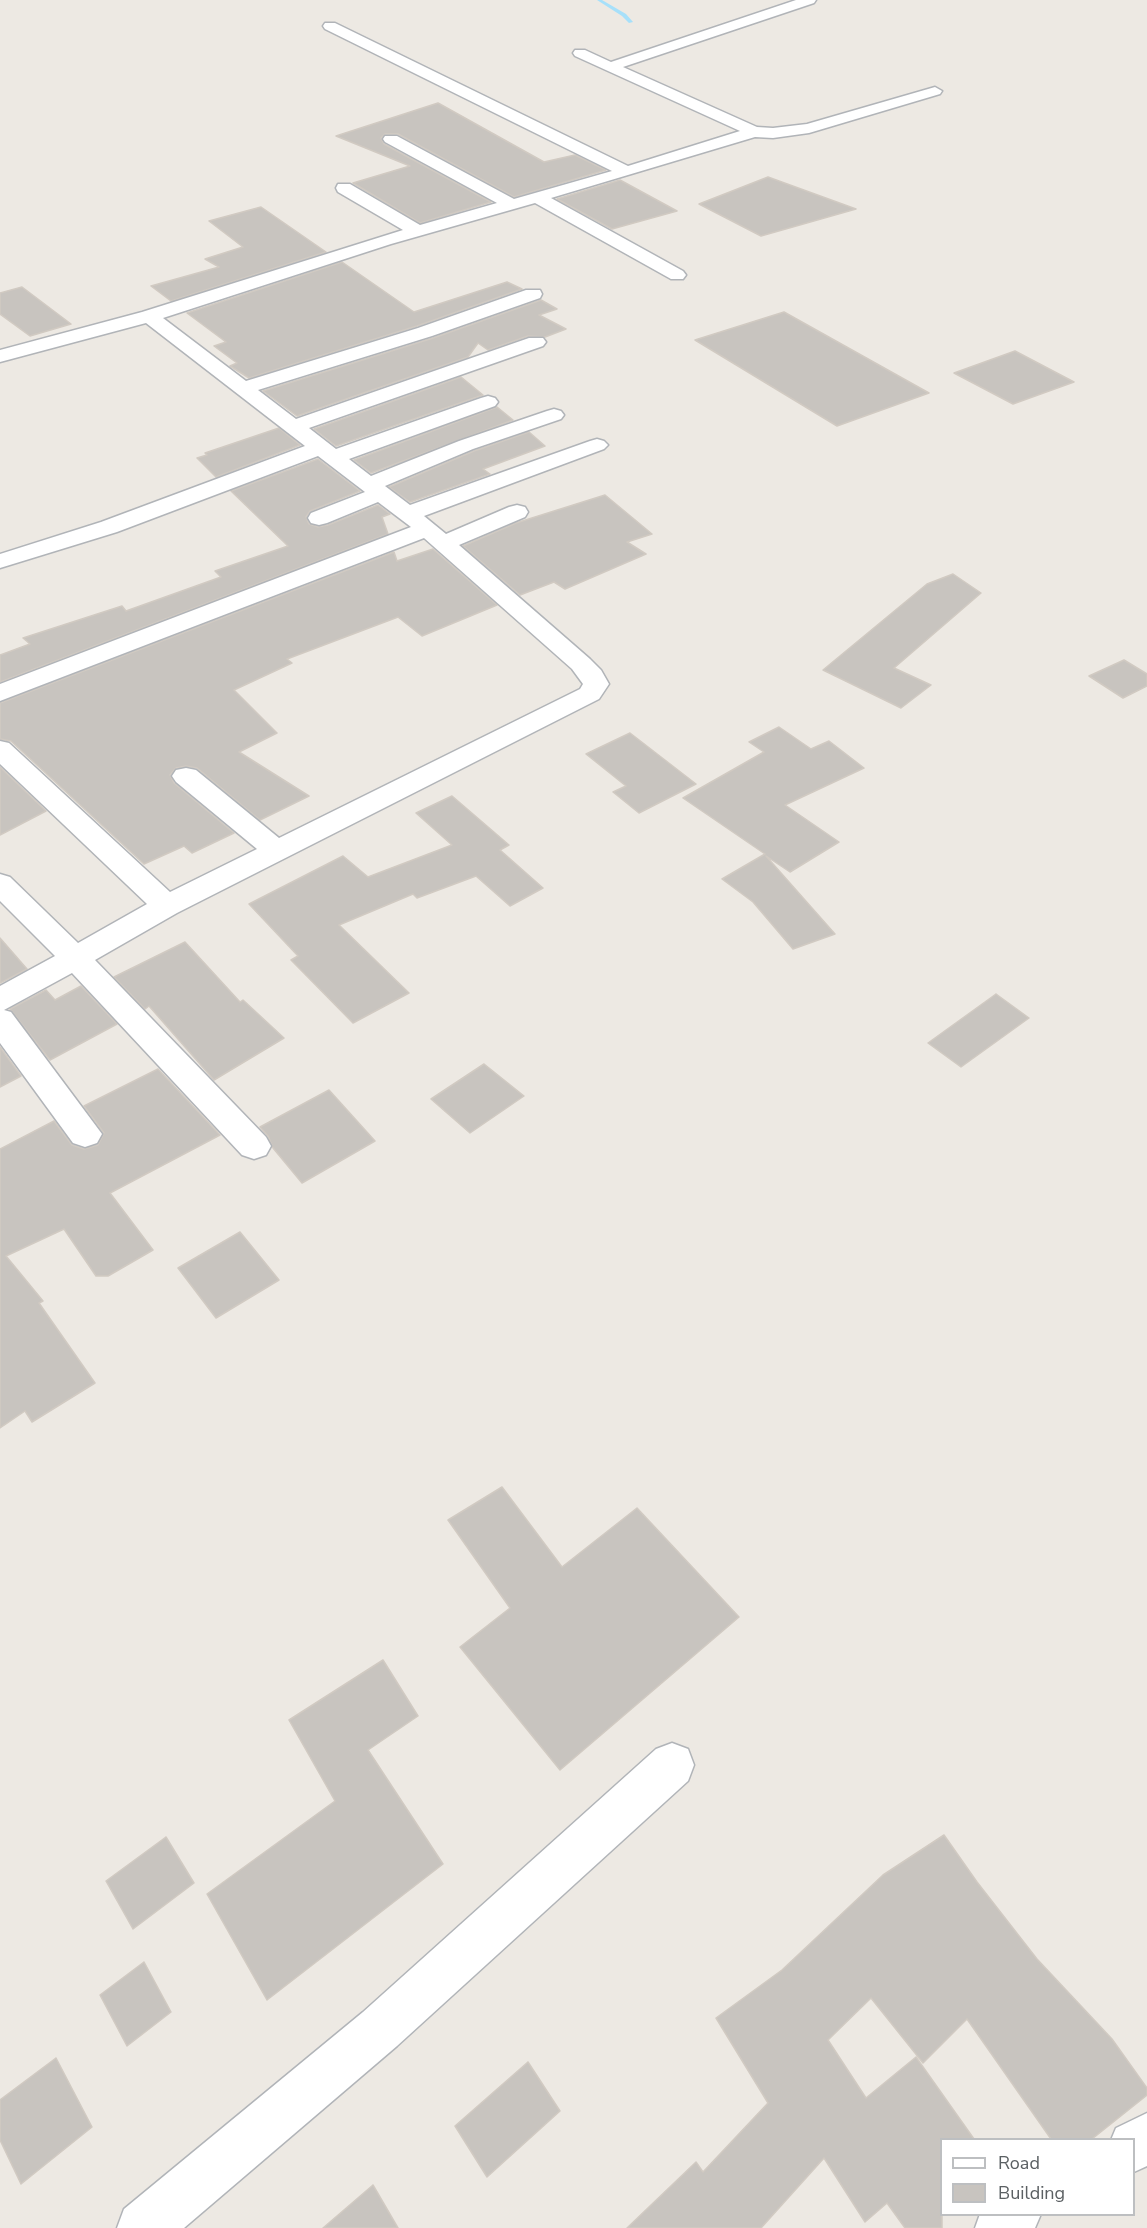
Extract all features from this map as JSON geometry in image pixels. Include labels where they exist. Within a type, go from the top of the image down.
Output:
[{"type":"street","points":[[610,67],[809,0]]},
{"type":"street","points":[[330,26],[627,172]]},
{"type":"street","points":[[580,54],[754,132],[773,134],[809,128],[934,90]]},
{"type":"street","points":[[0,356],[149,316],[418,231],[627,172],[754,132]]},
{"type":"street","points":[[391,139],[511,204]]},
{"type":"street","points":[[344,188],[418,231]]},
{"type":"street","points":[[538,198],[677,275]]},
{"type":"street","points":[[244,388],[425,332],[533,294]]},
{"type":"street","points":[[0,1000],[167,906],[590,694],[596,684],[592,675],[426,529],[149,316]]},
{"type":"street","points":[[295,426],[537,342]]},
{"type":"street","points":[[0,561],[109,527],[328,452],[488,402]]},
{"type":"street","points":[[319,518],[466,446],[554,415]]},
{"type":"street","points":[[0,693],[426,529],[597,444]]},
{"type":"street","points":[[426,529],[517,512]]},
{"type":"street","points":[[0,749],[167,906]]},
{"type":"street","points":[[186,776],[276,850]]},
{"type":"street","points":[[0,884],[75,958],[254,1146]]},
{"type":"street","points":[[0,1020],[85,1134]]},
{"type":"street","points":[[143,2228],[381,2029],[672,1765]]},
{"type":"street","points":[[1001,2228],[1013,2216]]},
{"type":"building","points":[[438,103],[544,162],[575,155],[606,170],[514,197],[398,134],[385,134],[381,138],[384,144],[491,202],[420,223],[353,183],[410,166],[336,136]]},
{"type":"building","points":[[768,177],[856,209],[761,236],[699,204]]},
{"type":"building","points":[[620,180],[677,211],[612,229],[557,199]]},
{"type":"building","points":[[261,207],[326,252],[171,301],[151,286],[219,267],[205,259],[243,247],[209,221]]},
{"type":"building","points":[[342,262],[414,312],[507,282],[522,289],[417,326],[249,378],[230,366],[237,363],[214,346],[226,342],[187,313]]},
{"type":"building","points":[[22,287],[71,324],[30,336],[0,314],[0,293]]},
{"type":"building","points":[[541,300],[557,309],[539,315],[566,329],[545,337],[528,336],[488,350],[478,343],[468,357],[297,416],[263,391],[433,338]]},
{"type":"building","points":[[784,312],[929,393],[837,426],[695,340]]},
{"type":"building","points":[[1015,351],[1074,382],[1013,404],[954,373]]},
{"type":"building","points":[[461,377],[483,395],[336,446],[314,429]]},
{"type":"building","points":[[497,407],[513,420],[371,473],[354,460]]},
{"type":"building","points":[[279,428],[300,445],[216,477],[197,458],[207,455],[205,453]]},
{"type":"building","points":[[529,432],[545,446],[483,469],[490,474],[410,502],[389,487],[474,451]]},
{"type":"building","points":[[318,459],[360,491],[310,511],[306,517],[309,524],[318,527],[328,525],[378,505],[390,514],[382,517],[388,534],[0,682],[0,655],[30,644],[23,638],[122,606],[126,611],[221,577],[215,571],[288,546],[231,491]]},
{"type":"building","points":[[605,495],[652,534],[627,542],[646,554],[565,589],[554,582],[520,595],[463,546],[516,523]]},
{"type":"building","points":[[433,549],[497,605],[422,636],[398,617],[287,659],[292,663],[234,690],[277,733],[239,752],[309,796],[260,820],[197,768],[186,766],[176,768],[170,775],[174,783],[234,833],[192,853],[184,846],[144,864],[11,741],[0,739],[0,703],[394,552],[397,561]]},
{"type":"building","points":[[953,574],[981,593],[894,668],[931,685],[901,708],[823,670],[927,584]]},
{"type":"building","points":[[1124,660],[1147,674],[1147,686],[1123,698],[1089,676]]},
{"type":"building","points":[[779,727],[811,749],[829,741],[864,768],[785,805],[839,842],[790,872],[766,856],[835,934],[793,949],[753,902],[722,879],[765,854],[683,798],[764,752],[749,742]]},
{"type":"building","points":[[630,733],[696,784],[639,813],[613,792],[626,786],[586,754]]},
{"type":"building","points":[[0,767],[46,811],[0,835]]},
{"type":"building","points":[[452,796],[509,845],[500,850],[543,888],[510,906],[476,876],[417,898],[413,894],[339,925],[409,993],[353,1023],[291,960],[298,956],[249,904],[343,856],[368,877],[452,845],[416,813]]},
{"type":"building","points":[[0,938],[27,969],[0,983]]},
{"type":"building","points":[[185,942],[240,1002],[243,1000],[284,1038],[214,1080],[149,1006],[145,1009],[114,977]]},
{"type":"building","points":[[81,986],[117,1024],[50,1060],[10,1009],[46,990],[55,1000]]},
{"type":"building","points":[[996,994],[1029,1018],[961,1067],[928,1043]]},
{"type":"building","points":[[0,1047],[21,1076],[0,1087]]},
{"type":"building","points":[[484,1064],[524,1096],[470,1133],[431,1099]]},
{"type":"building","points":[[158,1069],[220,1135],[110,1193],[153,1250],[108,1276],[96,1276],[64,1229],[6,1256],[43,1301],[39,1303],[95,1383],[32,1422],[25,1411],[0,1428],[0,1149],[54,1121],[72,1145],[84,1149],[98,1145],[104,1133],[84,1106]]},
{"type":"building","points":[[329,1090],[375,1141],[302,1183],[273,1148],[268,1136],[260,1127]]},
{"type":"building","points":[[240,1232],[279,1280],[216,1318],[178,1268]]},
{"type":"building","points":[[502,1487],[562,1567],[637,1508],[739,1617],[560,1770],[460,1647],[510,1608],[448,1520]]},
{"type":"building","points":[[383,1660],[418,1716],[368,1750],[443,1864],[267,2000],[207,1894],[335,1801],[289,1720]]},
{"type":"building","points":[[944,1835],[977,1882],[1037,1959],[1112,2039],[1147,2088],[1147,2095],[1093,2138],[1050,2138],[967,2019],[923,2063],[871,1998],[828,2040],[866,2098],[916,2057],[973,2138],[940,2138],[942,2228],[905,2228],[887,2203],[865,2222],[824,2158],[761,2228],[627,2228],[696,2162],[703,2172],[768,2103],[716,2018],[782,1970],[883,1875]]},
{"type":"building","points":[[166,1837],[194,1883],[133,1929],[106,1881]]},
{"type":"building","points":[[144,1962],[171,2012],[127,2046],[100,1995]]},
{"type":"building","points":[[56,2058],[92,2127],[21,2184],[0,2140],[0,2100]]},
{"type":"building","points":[[528,2062],[560,2111],[487,2177],[455,2126]]},
{"type":"building","points":[[373,2185],[398,2228],[323,2228]]},
{"type":"waterway","points":[[599,0],[624,15],[631,22]]}]
